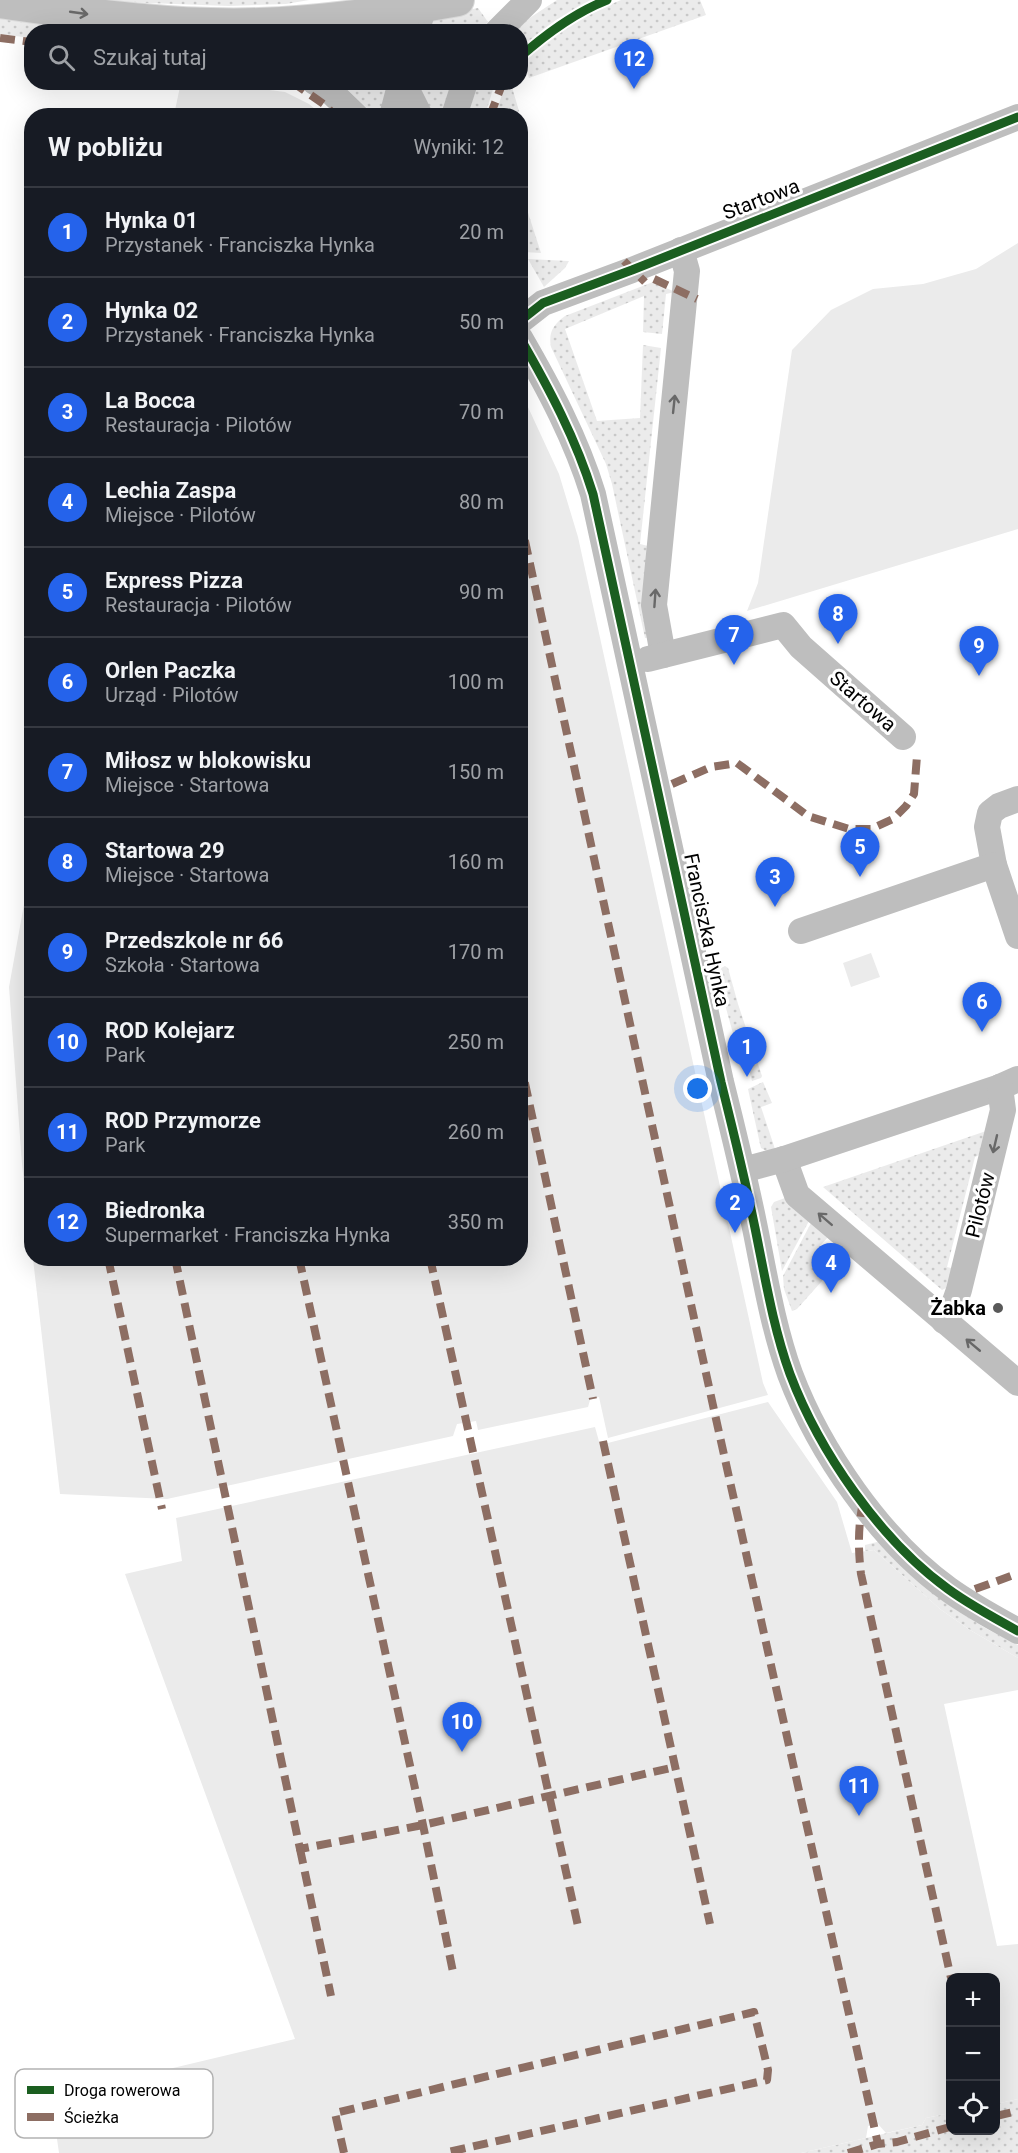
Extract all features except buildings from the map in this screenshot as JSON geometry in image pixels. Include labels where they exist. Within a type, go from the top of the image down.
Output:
[{"type":"main road","points":[[276,24],[369,15],[422,13],[458,0]]},
{"type":"main road","points":[[0,2],[193,24]]},
{"type":"street","points":[[505,24],[530,0]]},
{"type":"street","points":[[328,90],[348,108]]},
{"type":"street","points":[[394,108],[400,90]]},
{"type":"street","points":[[406,90],[416,108]]},
{"type":"street","points":[[457,108],[462,90]]},
{"type":"street","name":"Startowa","points":[[528,315],[543,303],[1018,117]]},
{"type":"street","points":[[663,655],[654,605],[687,271],[681,250]]},
{"type":"street","name":"Franciszka Hynka","points":[[528,352],[584,465],[593,494],[778,1336],[794,1383],[833,1459],[863,1502],[899,1546],[946,1587],[982,1612],[1018,1631]]},
{"type":"street","name":"Startowa","points":[[631,664],[783,625],[801,648],[903,736]]},
{"type":"street","points":[[1018,799],[999,806],[990,813],[987,827],[994,865],[1018,936]]},
{"type":"street","points":[[801,931],[994,865]]},
{"type":"street","name":"Pilotów","points":[[743,1170],[784,1159],[1009,1083]]},
{"type":"street","name":"Pilotów","points":[[944,1321],[953,1307],[959,1290],[1009,1083]]},
{"type":"street","points":[[784,1159],[797,1195],[1018,1383]]},
{"type":"shaded area","points":[[69,0],[309,0],[286,4],[229,6]]},
{"type":"shaded area","points":[[557,0],[594,0],[556,20],[528,42],[528,24],[523,24]]},
{"type":"shaded area","points":[[621,0],[700,0],[706,15],[529,78],[528,57],[569,26]]},
{"type":"shaded area","points":[[478,8],[488,22],[486,24],[430,24],[432,17]]},
{"type":"shaded area","points":[[0,15],[56,24],[24,24],[24,37],[0,34]]},
{"type":"shaded area","points":[[179,90],[270,90],[285,92],[314,108],[175,108]]},
{"type":"shaded area","points":[[347,90],[387,90],[382,108],[367,108]]},
{"type":"shaded area","points":[[421,90],[450,90],[445,108],[428,108]]},
{"type":"shaded area","points":[[475,90],[493,90],[487,108],[470,108]]},
{"type":"shaded area","points":[[504,90],[513,90],[518,108],[497,108]]},
{"type":"shaded area","points":[[528,213],[541,253],[528,252]]},
{"type":"shaded area","points":[[1018,243],[1018,529],[747,611],[758,583],[792,350],[831,310],[873,289],[923,284],[976,269]]},
{"type":"shaded area","points":[[528,259],[569,261],[565,268],[544,287]]},
{"type":"shaded area","points":[[653,282],[675,292],[666,294],[662,334],[643,332],[644,296],[565,329],[597,421],[640,418],[643,345],[661,348],[640,544],[652,547],[654,637],[645,638],[606,464],[551,347],[550,337],[555,325],[565,316]]},
{"type":"shaded area","points":[[528,407],[559,474],[578,537],[763,1383],[768,1395],[608,1438],[599,1397],[590,1400],[588,1407],[478,1430],[476,1421],[457,1424],[453,1436],[167,1499],[60,1494],[34,1266],[528,1266]]},
{"type":"shaded area","points":[[24,904],[24,1182],[22,1164],[9,987]]},
{"type":"shaded area","points":[[871,953],[880,977],[851,987],[843,963]]},
{"type":"shaded area","points":[[725,966],[728,968],[762,1076],[752,1081],[748,1065],[742,1066],[716,972]]},
{"type":"shaded area","points":[[763,1082],[772,1103],[761,1107],[775,1149],[768,1152],[761,1148],[748,1089]]},
{"type":"shaded area","points":[[989,1130],[983,1153],[975,1157],[947,1267],[955,1269],[952,1285],[942,1290],[823,1187]]},
{"type":"shaded area","points":[[785,1198],[809,1221],[782,1271],[771,1207],[774,1202]]},
{"type":"shaded area","points":[[811,1223],[828,1237],[820,1246],[838,1263],[797,1309],[792,1311],[784,1289],[783,1276]]},
{"type":"shaded area","points":[[768,1402],[837,1502],[852,1553],[874,1550],[940,1609],[970,1630],[1018,1658],[1018,1690],[944,1704],[997,1946],[1018,1944],[1018,2099],[1000,2103],[1000,1973],[946,1973],[946,2114],[926,2118],[922,2125],[886,2133],[878,2124],[868,2126],[866,2138],[801,2153],[59,2153],[57,2138],[213,2138],[213,2069],[169,2069],[295,2039],[125,1574],[182,1561],[176,1518],[595,1427],[600,1445]]},
{"type":"shaded area","points":[[881,1541],[956,1610],[1018,1645],[1018,1658],[970,1630],[940,1609],[874,1550],[865,1551],[865,1545]]},
{"type":"shaded area","points":[[1018,2099],[1018,2153],[801,2153],[922,2125],[926,2118],[946,2114],[946,2135],[1000,2135],[1000,2103]]},
{"type":"marked path","points":[[0,38],[24,41]]},
{"type":"marked path","points":[[303,90],[328,108]]},
{"type":"marked path","points":[[493,108],[500,90]]},
{"type":"marked path","points":[[624,261],[645,282]]},
{"type":"marked path","points":[[654,279],[697,299]]},
{"type":"marked path","points":[[528,555],[714,1410],[878,2144]]},
{"type":"marked path","points":[[672,784],[711,767],[737,763],[808,816],[849,829],[871,829],[893,819],[914,794],[917,756]]},
{"type":"marked path","points":[[528,1097],[593,1399]]},
{"type":"marked path","points":[[110,1266],[162,1509]]},
{"type":"marked path","points":[[177,1266],[300,1849],[423,1825],[675,1767]]},
{"type":"marked path","points":[[301,1266],[453,1972]]},
{"type":"marked path","points":[[432,1266],[578,1926]]},
{"type":"marked path","points":[[603,1441],[710,1924]]},
{"type":"marked path","points":[[863,1502],[859,1538],[861,1574],[950,1973]]},
{"type":"marked path","points":[[975,1589],[1011,1576],[1018,1576]]},
{"type":"marked path","points":[[300,1849],[331,1996]]},
{"type":"marked path","points":[[344,2153],[335,2113],[754,2012],[768,2070],[767,2080],[444,2153]]},
{"type":"marked path","points":[[1000,2115],[1018,2111]]},
{"type":"marked path","points":[[848,2153],[946,2128]]},
{"type":"cycle path","points":[[528,50],[561,24],[607,0]]},
{"type":"cycle path","points":[[528,315],[543,303],[1018,117]]},
{"type":"cycle path","points":[[528,352],[561,414],[593,494],[770,1302],[790,1374],[817,1433],[835,1463],[854,1492],[899,1546],[948,1589],[1018,1631]]},
{"type":"place","name":"Biedronka","points":[[634,89]]},
{"type":"place","name":"Startowa 29","points":[[838,644]]},
{"type":"place","name":"Miłosz w blokowisku","points":[[734,665]]},
{"type":"place","name":"Przedszkole nr 66","points":[[979,676]]},
{"type":"place","name":"Express Pizza","points":[[860,877]]},
{"type":"place","name":"La Bocca","points":[[775,907]]},
{"type":"place","name":"Orlen Paczka","points":[[982,1032]]},
{"type":"place","name":"Hynka 01","points":[[747,1077]]},
{"type":"place","name":"Hynka 02","points":[[735,1233]]},
{"type":"place","name":"Lechia Zaspa","points":[[831,1293]]},
{"type":"place","name":"Żabka","points":[[998,1308]]},
{"type":"place","name":"ROD Kolejarz","points":[[462,1752]]},
{"type":"place","name":"ROD Przymorze","points":[[859,1816]]}]
